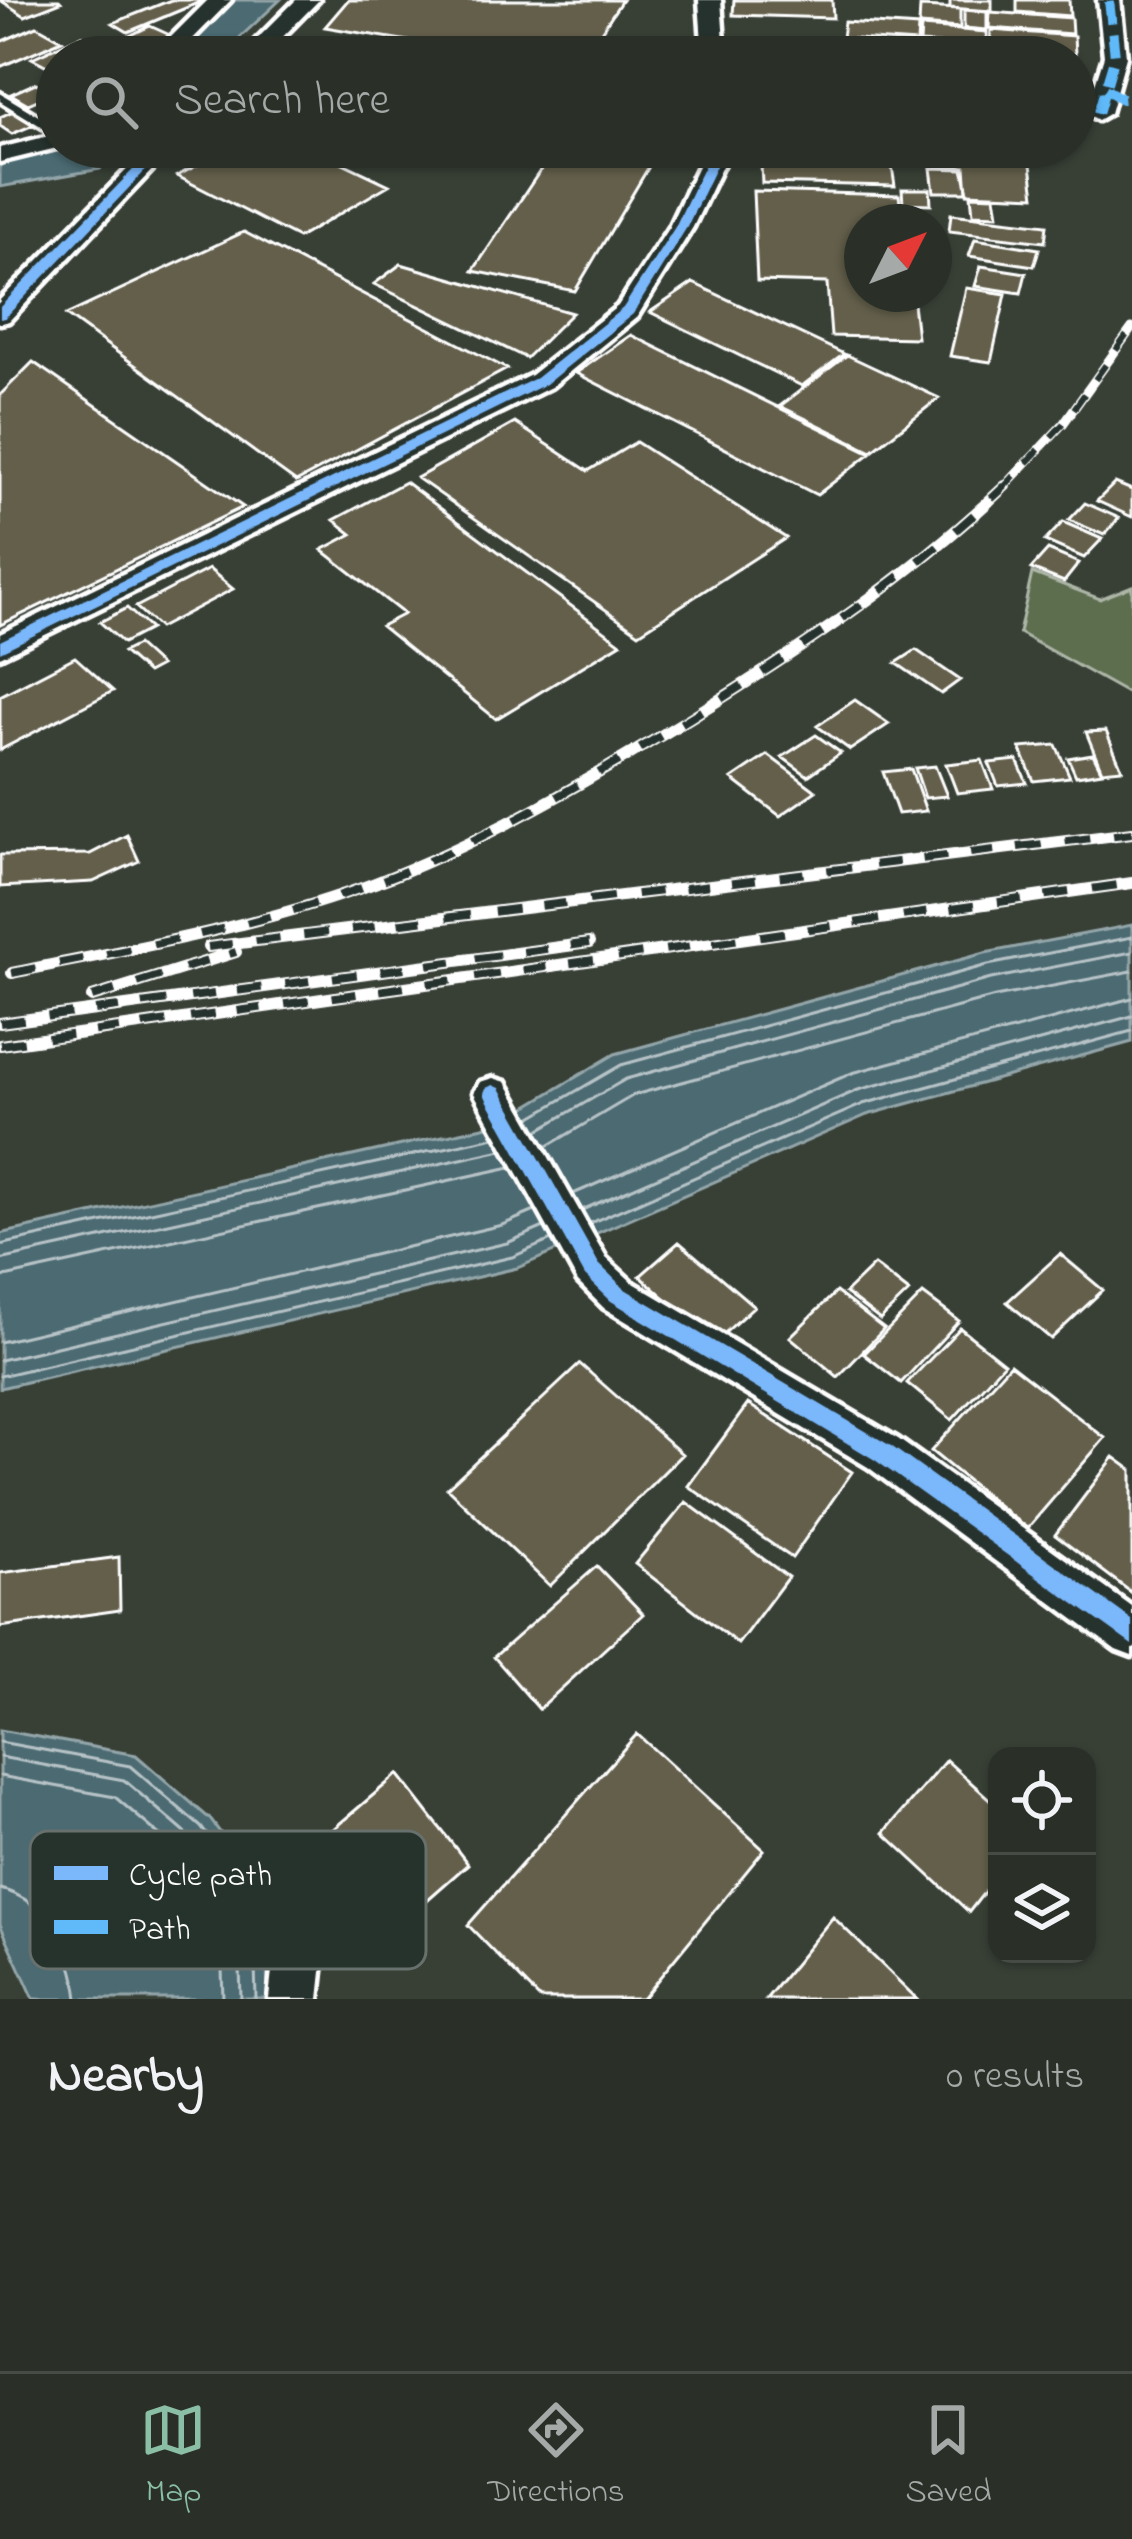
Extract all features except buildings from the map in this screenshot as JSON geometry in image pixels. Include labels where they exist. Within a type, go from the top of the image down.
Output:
[{"type":"street","points":[[183,36],[220,0]]},
{"type":"street","points":[[271,36],[308,0]]},
{"type":"street","points":[[710,0],[713,36]]},
{"type":"street","points":[[1098,113],[1115,56],[1109,0]]},
{"type":"street","points":[[1106,89],[1122,99],[1132,98]]},
{"type":"street","points":[[0,154],[36,143]]},
{"type":"street","points":[[0,315],[142,168]]},
{"type":"street","points":[[0,647],[541,381],[628,311],[681,227],[709,168]]},
{"type":"street","points":[[493,1093],[592,1270],[618,1295],[883,1454],[1132,1634]]},
{"type":"street","points":[[294,1999],[297,1969]]},
{"type":"lane","points":[[0,96],[36,121]]},
{"type":"green space","points":[[1032,573],[1100,599],[1132,586],[1132,696],[1019,633]]},
{"type":"water","points":[[234,0],[280,0],[241,36],[194,36]]},
{"type":"water","points":[[36,155],[36,168],[101,168],[0,187],[0,164]]},
{"type":"water","points":[[1132,925],[1132,1042],[867,1115],[517,1268],[0,1388],[0,1234],[497,1124],[615,1054],[985,953]]},
{"type":"water","points":[[0,1730],[136,1755],[219,1831],[30,1831],[30,1969],[267,1969],[268,1999],[34,1999],[0,1924]]},
{"type":"railway","points":[[1004,487],[1063,424],[1132,328]]},
{"type":"railway","points":[[12,973],[286,912],[375,883],[497,829],[652,741],[813,638],[932,551],[1004,487]]},
{"type":"railway","points":[[208,947],[1132,833]]},
{"type":"railway","points":[[0,1045],[1132,883]]},
{"type":"railway","points":[[0,1023],[589,943]]},
{"type":"railway","points":[[92,997],[236,952]]},
{"type":"marked path","points":[[1098,113],[1115,56],[1109,0]]},
{"type":"marked path","points":[[1105,89],[1122,99],[1132,98]]},
{"type":"cycle path","points":[[0,315],[142,168]]},
{"type":"cycle path","points":[[0,647],[541,381],[628,311],[681,227],[709,168]]},
{"type":"cycle path","points":[[493,1093],[592,1270],[618,1295],[883,1453],[1132,1634]]}]
